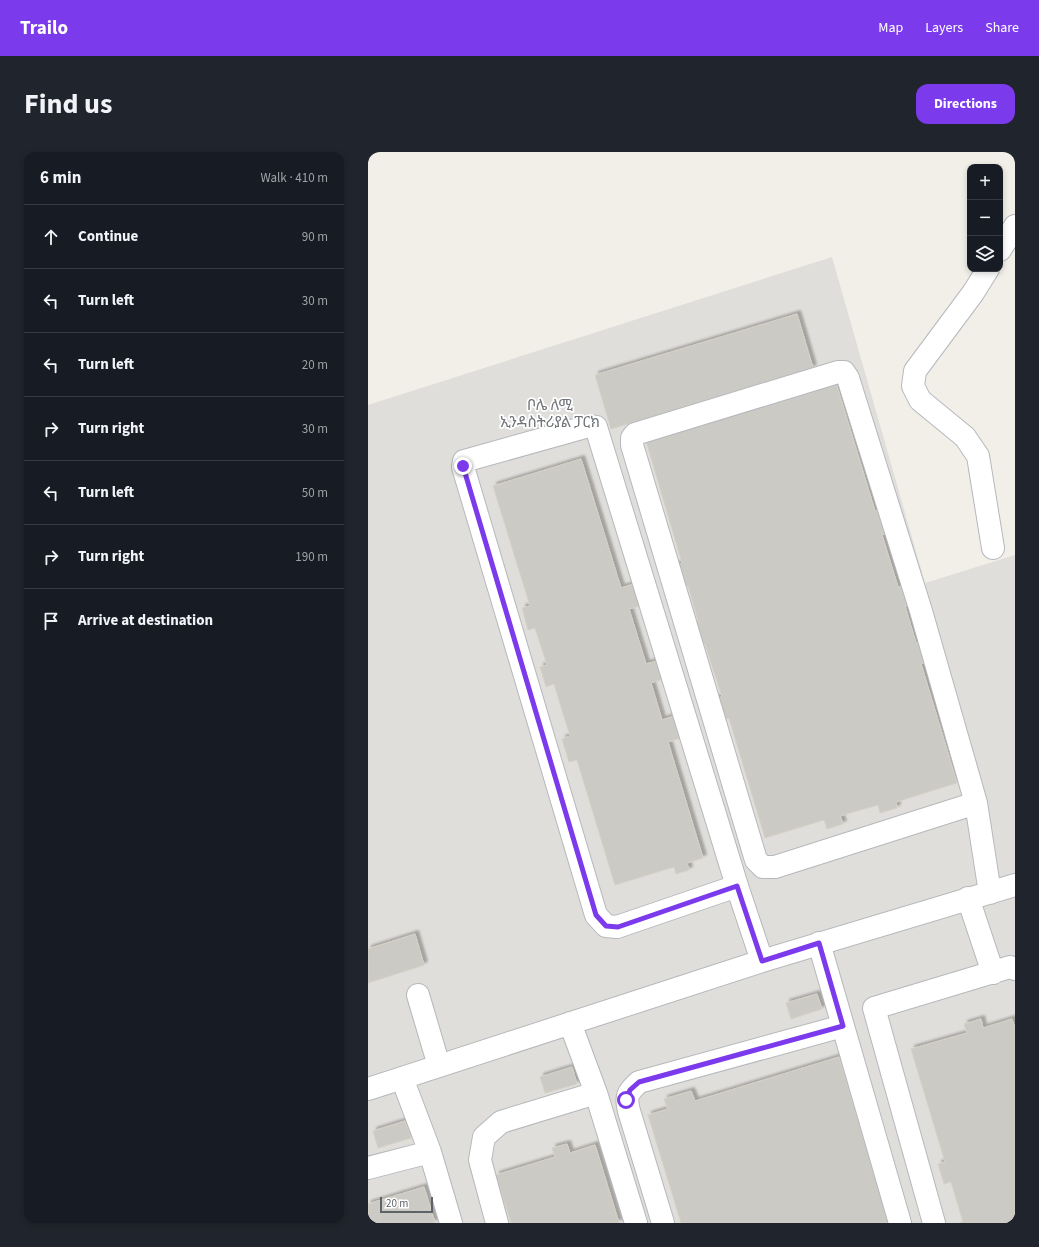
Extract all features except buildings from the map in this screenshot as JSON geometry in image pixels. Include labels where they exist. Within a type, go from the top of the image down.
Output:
[{"type":"lane","points":[[1003,245],[1015,226]]},
{"type":"lane","points":[[986,272],[915,371],[913,386],[920,400],[965,437],[978,456],[992,548]]},
{"type":"lane","points":[[976,803],[775,867],[763,867],[756,860],[632,445],[632,438],[634,434],[838,372],[844,372],[848,378],[921,611],[976,803],[990,893]]},
{"type":"lane","points":[[737,886],[618,927],[606,926],[596,915],[463,466],[464,461],[589,426],[596,427],[737,886],[762,961]]},
{"type":"lane","points":[[368,1089],[819,943],[1015,885]]},
{"type":"lane","points":[[968,898],[993,973]]},
{"type":"lane","points":[[819,943],[900,1223]]},
{"type":"lane","points":[[934,1223],[874,1008],[1010,967],[1015,969]]},
{"type":"lane","points":[[418,995],[439,1066]]},
{"type":"lane","points":[[570,1023],[596,1093],[636,1223]]},
{"type":"lane","points":[[663,1223],[627,1106],[626,1100],[630,1090],[639,1082],[843,1026]]},
{"type":"lane","points":[[402,1078],[430,1152],[451,1223]]},
{"type":"lane","points":[[497,1223],[480,1160],[484,1137],[500,1122],[596,1093]]},
{"type":"lane","points":[[368,1168],[430,1152]]},
{"type":"shaded area","points":[[832,257],[925,583],[1015,555],[1015,1223],[368,1223],[368,405]]},
{"type":"district","name":"ቦሌ ለሚ ኢንዳስትሪያል ፓርክ","points":[[550,414]]},
{"type":"route","points":[[463,466],[596,915],[606,926],[618,927],[737,886],[762,961],[819,943],[843,1026],[639,1082],[630,1090],[626,1100]]}]
